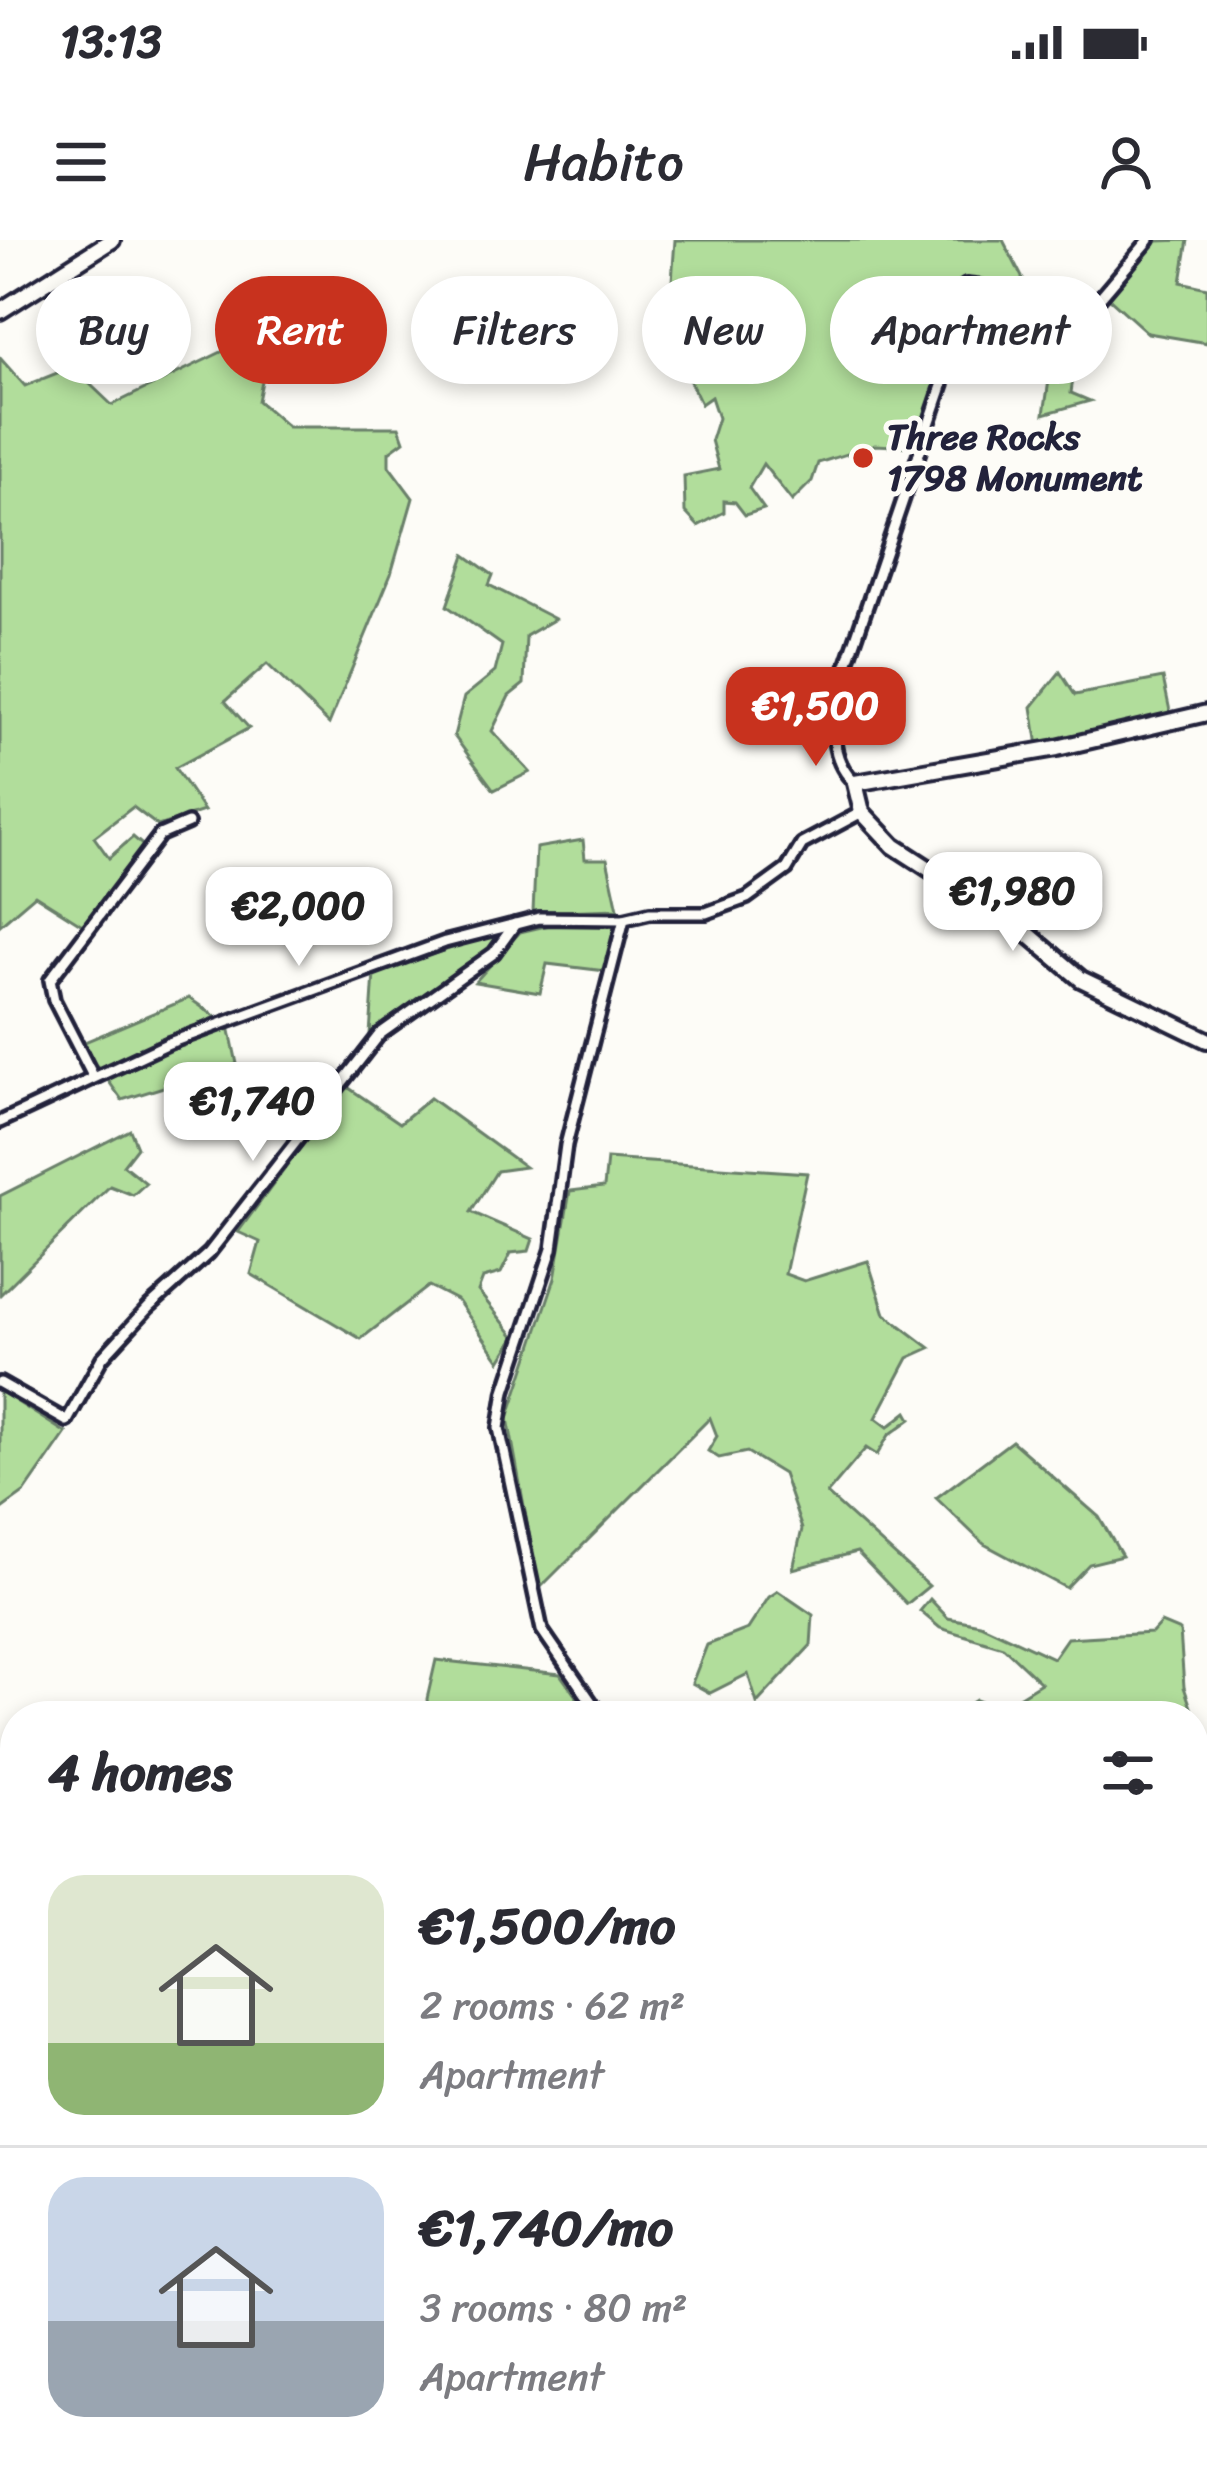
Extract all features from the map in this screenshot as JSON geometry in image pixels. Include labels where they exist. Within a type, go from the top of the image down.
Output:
[{"type":"street","points":[[0,310],[112,240]]},
{"type":"street","points":[[1149,240],[1097,300],[1006,286],[966,285],[957,292],[943,382],[833,714],[838,763],[855,784],[862,812],[894,847],[1022,929],[1081,980],[1207,1040]]},
{"type":"street","points":[[855,784],[1057,748],[1207,713]]},
{"type":"street","points":[[0,1121],[93,1076],[316,987],[445,942],[539,918],[706,913],[747,898],[788,869],[802,844],[862,812]]},
{"type":"street","points":[[93,1076],[54,1000],[50,980],[160,836],[174,825],[188,823]]},
{"type":"street","points":[[592,1701],[542,1630],[500,1428],[506,1391],[552,1249],[566,1144],[624,919]]},
{"type":"street","points":[[0,1383],[68,1421],[102,1358],[209,1253],[380,1034],[494,952],[515,924]]},
{"type":"green space","points":[[675,240],[1003,240],[1021,276],[830,276],[830,384],[937,384],[914,447],[875,445],[818,463],[812,481],[792,501],[763,464],[749,488],[764,509],[745,515],[735,502],[724,501],[724,512],[698,526],[685,512],[684,476],[719,469],[711,440],[718,418],[711,397],[701,404],[691,384],[806,384],[806,276],[672,276]]},
{"type":"green space","points":[[1188,240],[1181,282],[1207,288],[1207,343],[1148,333],[1112,301],[1112,294],[1156,241]]},
{"type":"green space","points":[[215,355],[215,384],[261,384],[258,401],[288,427],[399,427],[404,441],[389,452],[389,466],[413,498],[391,574],[329,724],[267,664],[225,701],[249,728],[175,768],[204,811],[158,826],[133,807],[94,837],[109,858],[133,837],[146,848],[84,926],[35,895],[0,925],[0,358],[25,386],[36,382],[90,384],[112,405],[155,384],[191,384],[191,367]]},
{"type":"green space","points":[[1048,384],[1072,384],[1071,393],[1090,401],[1044,414]]},
{"type":"green space","points":[[465,555],[493,575],[489,585],[555,619],[526,636],[524,684],[509,696],[492,731],[530,772],[494,790],[454,736],[464,697],[495,672],[502,645],[447,606]]},
{"type":"green space","points":[[1060,672],[1075,695],[1163,678],[1171,716],[1038,746],[1032,707]]},
{"type":"green space","points":[[583,840],[585,859],[607,859],[618,909],[533,912],[536,848]]},
{"type":"green space","points":[[550,925],[616,925],[606,971],[547,964],[540,993],[475,982],[520,932]]},
{"type":"green space","points":[[502,932],[488,951],[370,1035],[374,973]]},
{"type":"green space","points":[[189,998],[216,1017],[99,1068],[86,1057],[82,1043]]},
{"type":"green space","points":[[229,1026],[237,1064],[122,1100],[105,1076]]},
{"type":"green space","points":[[346,1086],[400,1123],[430,1098],[525,1167],[497,1171],[471,1212],[533,1239],[529,1251],[511,1253],[501,1273],[483,1278],[478,1291],[515,1337],[500,1361],[458,1301],[429,1286],[361,1339],[251,1274],[260,1242],[238,1232]]},
{"type":"green space","points":[[130,1130],[137,1147],[123,1165],[146,1183],[133,1195],[110,1186],[0,1295],[0,1196]]},
{"type":"green space","points":[[607,1159],[807,1173],[785,1274],[804,1281],[868,1261],[885,1314],[930,1348],[908,1358],[876,1418],[888,1427],[907,1412],[911,1419],[889,1435],[877,1455],[866,1448],[827,1494],[929,1586],[907,1604],[857,1552],[793,1569],[802,1529],[783,1474],[747,1452],[719,1458],[708,1451],[717,1436],[710,1418],[539,1589],[508,1418],[555,1278],[570,1191],[604,1187]]},
{"type":"green space","points":[[0,1391],[66,1433],[25,1492],[0,1510]]},
{"type":"green space","points":[[1012,1441],[1099,1517],[1122,1556],[1089,1564],[1066,1588],[984,1544],[936,1498]]},
{"type":"green space","points":[[778,1591],[813,1615],[811,1645],[759,1701],[748,1674],[710,1693],[692,1683],[707,1645],[748,1629]]},
{"type":"green space","points":[[930,1599],[948,1618],[980,1624],[1053,1658],[1067,1638],[1152,1633],[1161,1623],[1180,1631],[1189,1701],[1012,1701],[1041,1683],[1003,1647],[940,1628],[920,1611]]},
{"type":"green space","points":[[436,1660],[560,1674],[579,1701],[427,1701]]},
{"type":"place","name":"Three Rocks 1798 Monument","points":[[863,458]]}]
